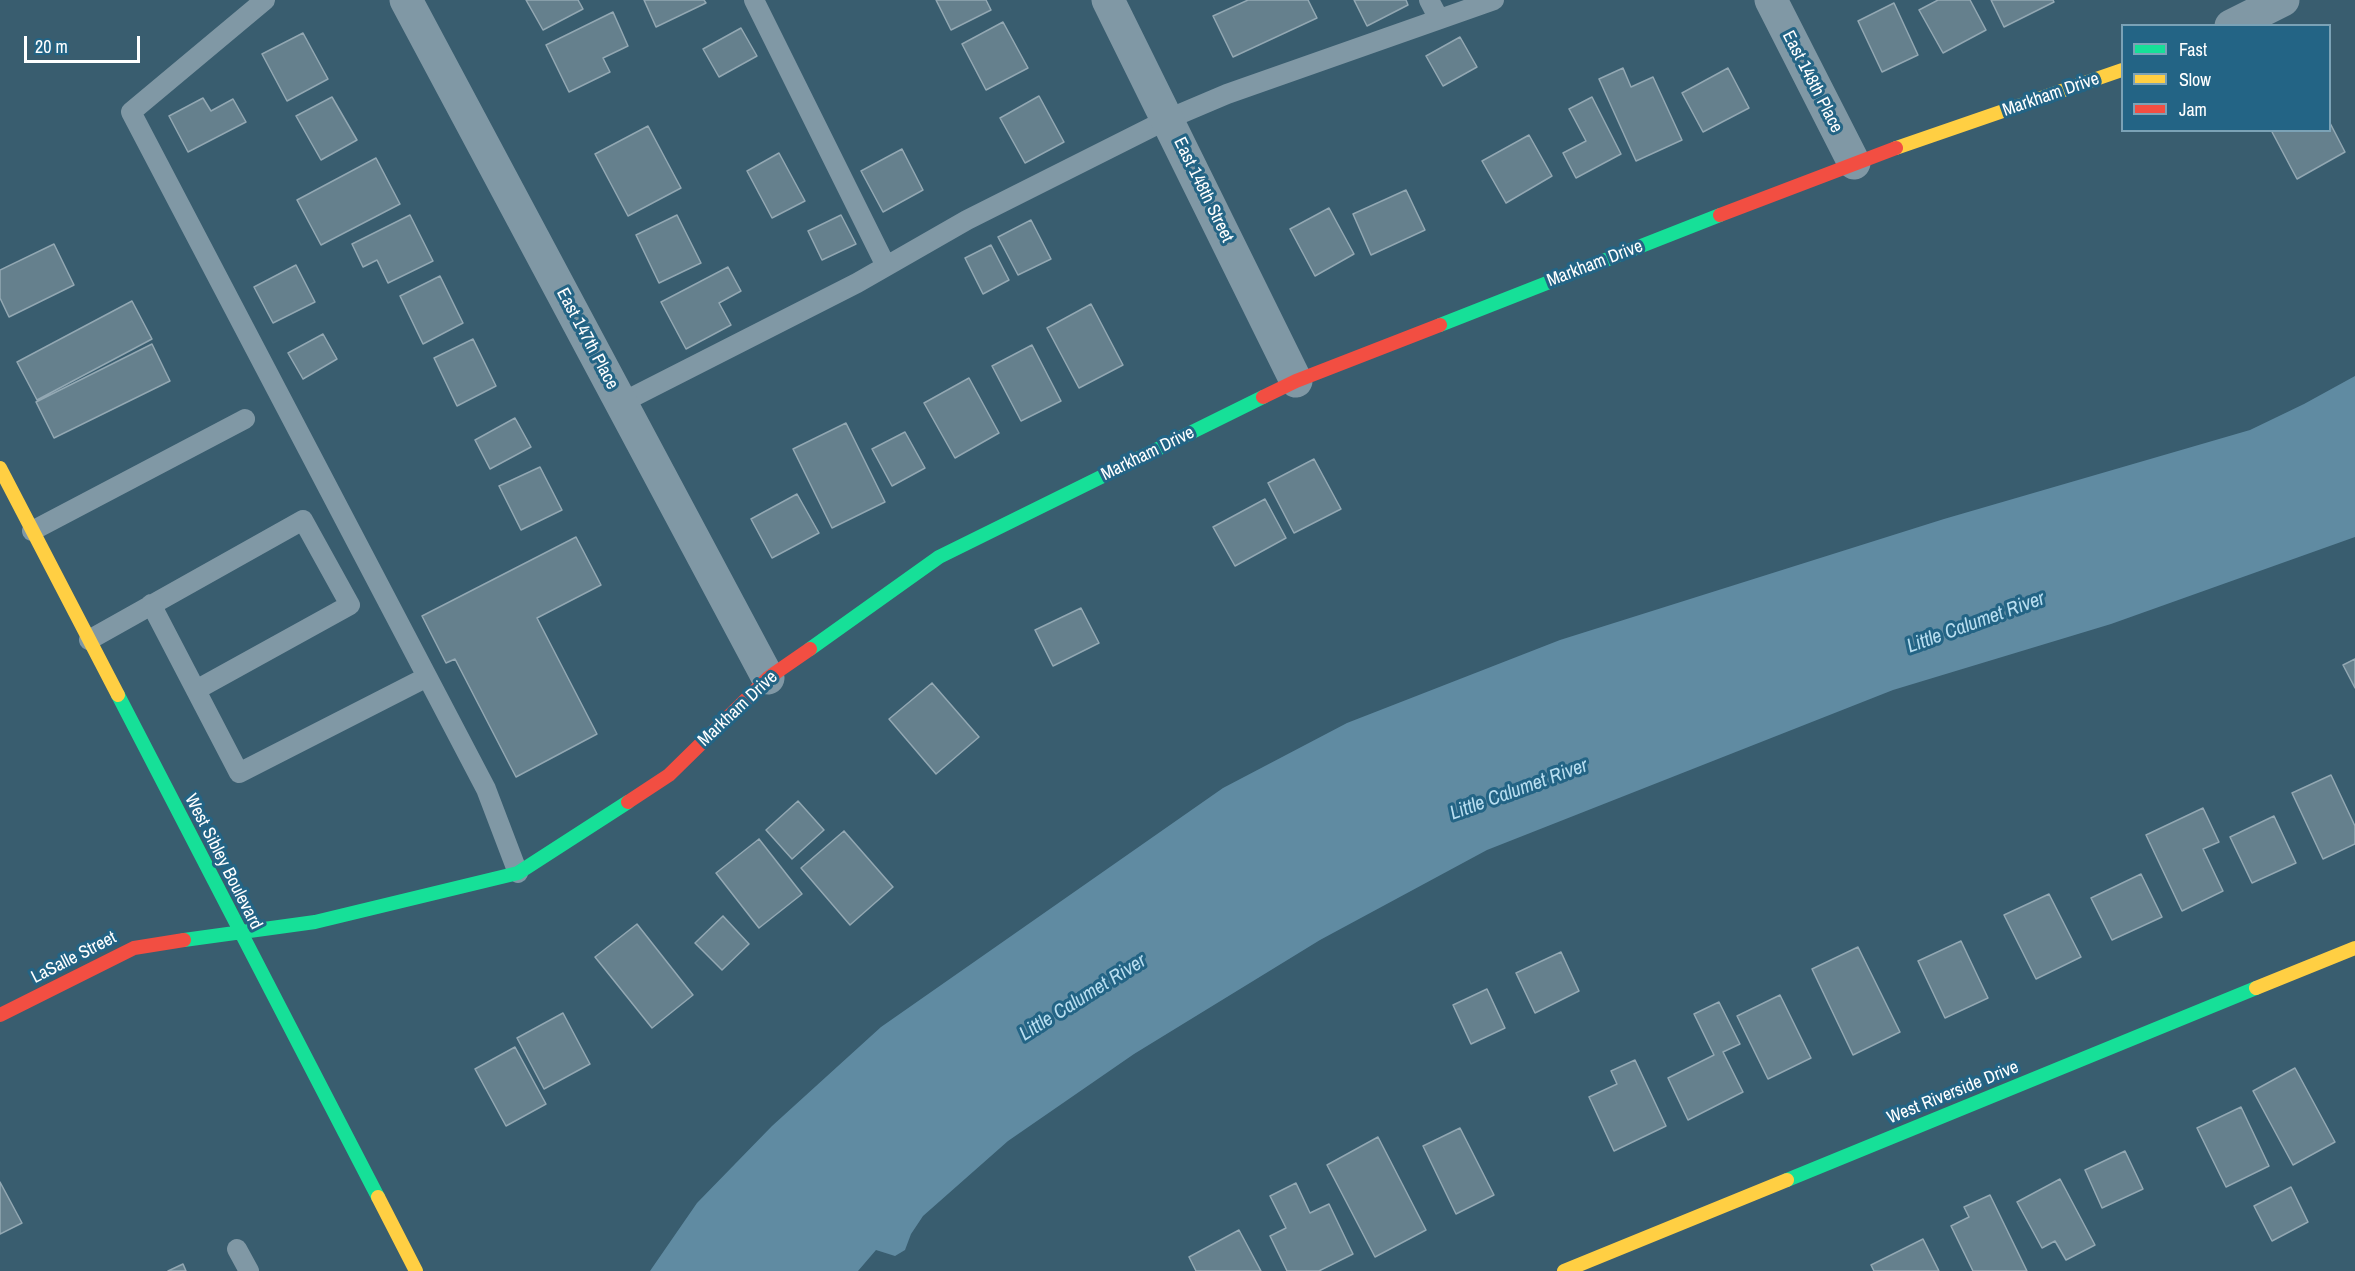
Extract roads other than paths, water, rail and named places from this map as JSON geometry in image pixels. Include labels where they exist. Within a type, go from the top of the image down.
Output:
[{"type":"street","name":"East 147th Place","points":[[406,0],[768,678]]},
{"type":"street","name":"East 148th Street","points":[[1108,0],[1296,381]]},
{"type":"street","name":"East 148th Place","points":[[1771,0],[1854,163]]},
{"type":"street","points":[[2235,24],[2283,0]]},
{"type":"street","name":"Markham Drive","points":[[238,931],[315,922],[518,873],[669,775],[768,678],[939,557],[1296,381],[1854,163],[2121,70]]},
{"type":"street","name":"West Sibley Boulevard","points":[[0,468],[416,1271]]},
{"type":"street","name":"LaSalle Street","points":[[0,1015],[134,948],[238,931]]},
{"type":"street","name":"West Riverside Drive","points":[[1564,1271],[2355,948]]},
{"type":"lane","points":[[265,0],[131,112],[486,789],[518,873]]},
{"type":"lane","points":[[754,0],[886,266]]},
{"type":"lane","points":[[1429,0],[1438,19]]},
{"type":"lane","points":[[621,403],[886,266],[967,220],[1168,119],[1227,94],[1494,0]]},
{"type":"lane","points":[[32,531],[245,419]]},
{"type":"lane","points":[[89,640],[303,520],[350,604],[196,690]]},
{"type":"lane","points":[[151,604],[239,773],[427,677]]},
{"type":"lane","points":[[237,1249],[249,1271]]},
{"type":"water","name":"Little Calumet River","points":[[2355,376],[2355,537],[2111,624],[1893,690],[1487,850],[1320,940],[1134,1054],[1008,1141],[923,1216],[911,1234],[905,1250],[895,1256],[876,1250],[858,1271],[650,1271],[697,1203],[772,1126],[881,1027],[1223,788],[1347,723],[1560,640],[1944,519],[2250,430]]}]
